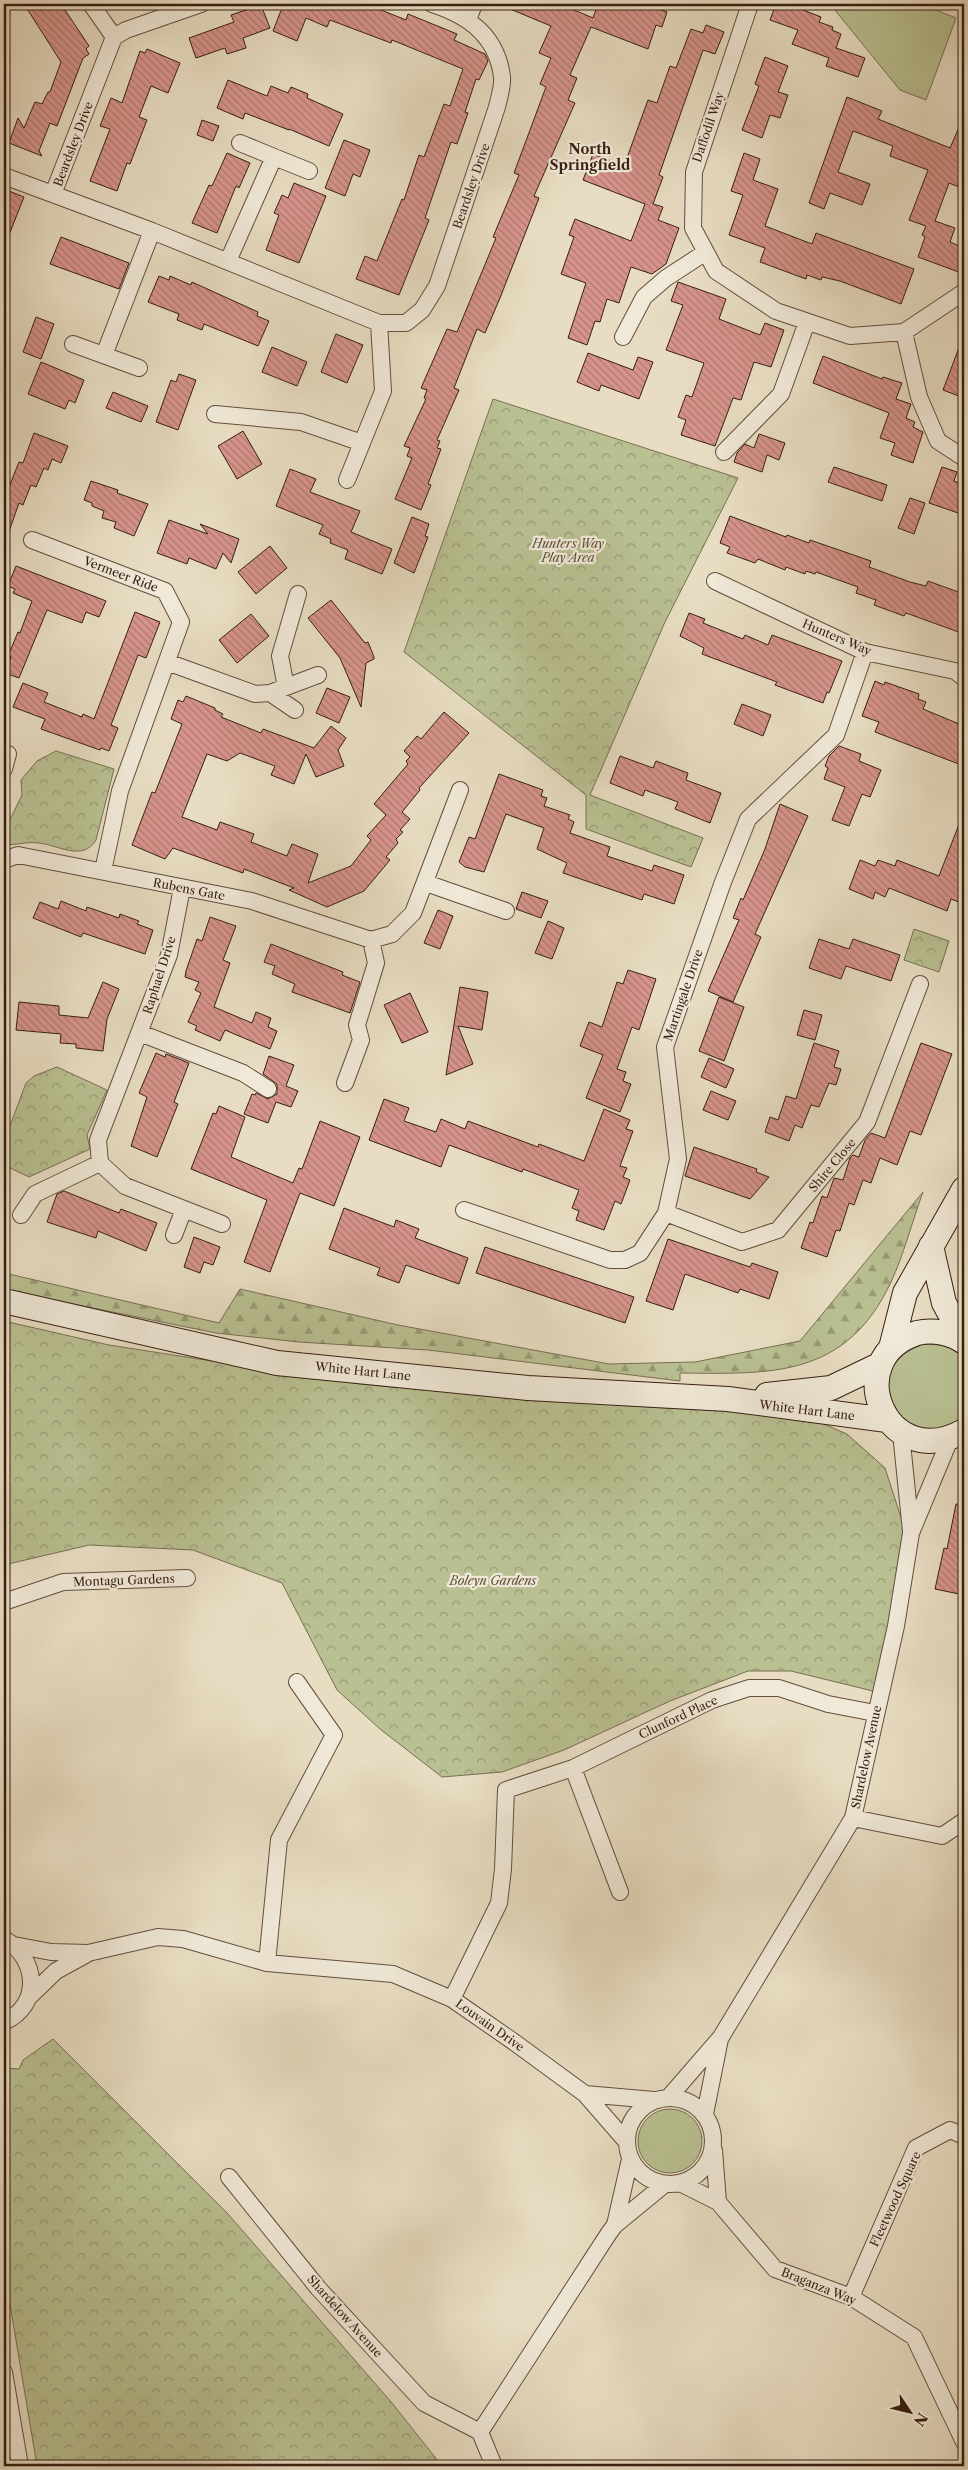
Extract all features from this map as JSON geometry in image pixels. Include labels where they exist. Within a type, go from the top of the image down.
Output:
[{"type":"street","points":[[91,4],[114,37],[126,30],[201,4]]},
{"type":"street","name":"Beardsley Drive","points":[[4,176],[152,231],[379,324],[406,322],[422,310],[437,286],[497,107],[502,78],[496,52],[485,34],[468,20],[432,4]]},
{"type":"street","points":[[468,20],[474,4]]},
{"type":"street","name":"Daffodil Way","points":[[750,4],[694,172],[692,228],[716,271],[776,311],[850,336],[904,332],[964,292]]},
{"type":"street","name":"Beardsley Drive","points":[[53,194],[114,37]]},
{"type":"street","points":[[240,143],[309,171]]},
{"type":"street","points":[[228,261],[274,157]]},
{"type":"street","points":[[104,355],[152,231]]},
{"type":"street","points":[[623,337],[644,297],[666,278],[706,252]]},
{"type":"street","points":[[724,452],[781,394],[807,322]]},
{"type":"street","points":[[347,480],[383,391],[379,324]]},
{"type":"street","points":[[904,332],[919,396],[938,441],[964,458]]},
{"type":"street","points":[[73,344],[139,368]]},
{"type":"street","points":[[215,414],[301,422],[362,442]]},
{"type":"street","name":"Vermeer Ride","points":[[32,540],[167,592],[181,622],[120,791],[103,871]]},
{"type":"street","name":"Hunters Way","points":[[715,581],[865,652],[955,671],[964,678]]},
{"type":"street","points":[[286,687],[280,656],[298,594]]},
{"type":"street","name":"Martingale Drive","points":[[464,1210],[610,1260],[626,1260],[640,1253],[666,1213],[678,1159],[665,1047],[716,900],[748,819],[836,736],[865,652]]},
{"type":"street","points":[[167,662],[255,694],[270,693],[318,675]]},
{"type":"street","points":[[270,693],[295,710]]},
{"type":"street","points":[[345,1083],[361,1040],[357,1025],[376,962],[371,940],[392,934],[413,913],[460,790]]},
{"type":"street","name":"Rubens Gate","points":[[4,860],[18,855],[252,901],[371,940]]},
{"type":"street","points":[[426,883],[506,911]]},
{"type":"street","name":"Raphael Drive","points":[[100,1163],[98,1140],[168,955],[182,888]]},
{"type":"street","name":"Shire Close","points":[[666,1213],[742,1242],[778,1230],[867,1122],[920,984]]},
{"type":"street","points":[[140,1033],[243,1073],[268,1089]]},
{"type":"street","points":[[21,1215],[35,1194],[100,1163],[126,1186],[222,1224]]},
{"type":"street","points":[[894,1426],[878,1403],[876,1383],[905,1293],[964,1189]]},
{"type":"street","points":[[174,1235],[184,1209]]},
{"type":"street","points":[[931,1246],[944,1303],[964,1340]]},
{"type":"street","name":"White Hart Lane","points":[[4,1301],[278,1363],[528,1388],[728,1399],[894,1426],[924,1441],[957,1435]]},
{"type":"street","name":"White Hart Lane","points":[[728,1399],[831,1388],[886,1356],[907,1337],[922,1332],[941,1332],[964,1340]]},
{"type":"street","name":"Shardelow Avenue","points":[[894,1426],[911,1533]]},
{"type":"street","name":"Shardelow Avenue","points":[[626,2141],[629,2126],[641,2108],[662,2099],[721,2037],[853,1818],[896,1626],[911,1533],[957,1435]]},
{"type":"street","name":"Montagu Gardens","points":[[4,1602],[64,1582],[187,1578]]},
{"type":"street","points":[[266,1964],[280,1840],[334,1735],[297,1682]]},
{"type":"street","name":"Clunford Place","points":[[452,1999],[499,1903],[503,1869],[506,1790],[573,1768],[712,1700],[749,1688],[779,1688],[828,1704],[876,1713]]},
{"type":"street","points":[[573,1768],[620,1892]]},
{"type":"street","points":[[853,1818],[942,1836],[964,1821]]},
{"type":"street","name":"Louvain Drive","points":[[9,1942],[51,1952],[88,1953],[148,1939],[183,1939],[266,1964],[393,1974],[452,1999],[584,2094],[626,2141]]},
{"type":"street","points":[[9,1942],[25,1957],[29,1967],[31,1983],[28,1998]]},
{"type":"street","name":"Louvain Drive","points":[[4,2022],[19,2012],[28,1998],[56,1971],[88,1953]]},
{"type":"street","name":"Shardelow Avenue","points":[[704,2114],[721,2037]]},
{"type":"street","points":[[584,2094],[684,2099],[693,2104],[704,2114],[712,2128],[718,2202]]},
{"type":"street","name":"Fleetwood Square","points":[[851,2298],[916,2148],[950,2130],[964,2136]]},
{"type":"street","points":[[494,2466],[480,2432],[615,2225],[630,2159],[626,2141]]},
{"type":"street","points":[[615,2225],[673,2184],[694,2177],[705,2167],[714,2142]]},
{"type":"street","points":[[630,2159],[651,2180],[673,2184]]},
{"type":"street","name":"Shardelow Avenue","points":[[229,2177],[318,2288],[424,2403],[480,2432]]},
{"type":"street","name":"Braganza Way","points":[[673,2184],[718,2202],[775,2269],[851,2298],[914,2337],[964,2442]]},
{"type":"street","points":[[4,2372],[20,2466]]},
{"type":"green space","points":[[830,4],[921,4],[956,18],[926,100],[900,90]]},
{"type":"green space","name":"Hunters Way Play Area","points":[[493,399],[738,478],[665,622],[590,795],[703,838],[691,867],[586,829],[586,795],[404,652]]},
{"type":"green space","points":[[56,751],[114,769],[96,840],[91,847],[77,851],[46,844],[4,844],[4,832],[22,795],[21,780],[37,761]]},
{"type":"green space","points":[[914,929],[949,941],[939,972],[904,960]]},
{"type":"green space","points":[[57,1067],[107,1090],[87,1135],[90,1149],[29,1177],[4,1165],[4,1142],[26,1083],[34,1076]]},
{"type":"green space","points":[[923,1192],[891,1282],[873,1314],[852,1337],[829,1353],[803,1364],[775,1370],[745,1373],[680,1373],[680,1381],[428,1350],[299,1342],[216,1333],[4,1290],[4,1270],[9,1274],[219,1323],[240,1289],[398,1325],[609,1364],[695,1362],[800,1341]]},
{"type":"green space","name":"Boleyn Gardens","points":[[4,1321],[109,1345],[360,1384],[518,1398],[665,1408],[720,1409],[814,1420],[847,1434],[885,1468],[905,1530],[877,1692],[791,1671],[748,1671],[670,1701],[564,1750],[502,1772],[442,1777],[380,1729],[337,1690],[282,1583],[193,1550],[89,1545],[4,1565]]},
{"type":"green space","points":[[924,1344],[946,1347],[956,1351],[964,1359],[964,1415],[945,1428],[926,1430],[909,1423],[896,1410],[889,1392],[890,1374],[901,1357]]},
{"type":"green space","points":[[53,2039],[228,2214],[392,2403],[442,2466],[37,2466],[4,2268],[4,2068],[19,2069],[23,2060]]},
{"type":"green space","points":[[670,2109],[688,2115],[696,2123],[702,2141],[696,2159],[688,2167],[670,2173],[652,2167],[644,2159],[638,2141],[644,2123],[652,2115]]},
{"type":"building","points":[[24,4],[61,4],[89,46],[86,49],[89,54],[83,58],[57,126],[50,123],[39,151],[42,156],[9,143],[18,118],[24,128],[35,102],[42,104],[48,92],[50,92],[61,62]]},
{"type":"building","points":[[272,4],[366,4],[406,20],[408,14],[457,34],[454,40],[485,54],[488,61],[479,80],[476,79],[465,112],[468,113],[457,144],[451,142],[425,218],[429,220],[399,295],[356,279],[365,256],[377,261],[402,199],[404,200],[419,155],[424,157],[444,104],[450,106],[463,69],[392,40],[391,43],[330,20],[327,27],[306,18],[297,41],[273,31],[282,8]]},
{"type":"building","points":[[498,4],[560,4],[593,18],[598,4],[644,4],[667,12],[662,27],[656,25],[648,49],[591,27],[570,75],[577,78],[568,100],[575,103],[534,196],[539,198],[500,298],[485,333],[477,329],[454,388],[459,390],[437,440],[440,441],[437,448],[441,449],[428,484],[431,485],[421,510],[395,499],[412,458],[407,456],[410,448],[404,446],[426,399],[424,398],[427,390],[421,388],[447,329],[457,332],[496,238],[493,237],[519,175],[514,173],[546,87],[540,84],[551,58],[539,53],[551,26]]},
{"type":"building","points":[[776,4],[806,4],[803,10],[821,17],[819,22],[833,27],[832,30],[841,34],[836,48],[865,58],[858,77],[826,66],[829,58],[792,44],[798,30],[770,20]]},
{"type":"building","points":[[261,5],[270,28],[243,38],[246,48],[227,54],[225,48],[196,58],[189,38],[234,22],[231,15]]},
{"type":"building","points":[[706,25],[724,32],[715,54],[703,50],[659,175],[663,177],[653,204],[663,207],[658,220],[679,228],[666,264],[652,274],[631,267],[619,303],[607,299],[600,322],[595,321],[587,345],[568,338],[586,283],[561,274],[574,237],[569,235],[575,219],[631,241],[645,204],[583,180],[593,154],[624,166],[648,100],[657,103],[670,66],[676,68],[691,29],[703,33]]},
{"type":"building","points":[[147,49],[180,63],[168,93],[151,86],[139,117],[147,120],[130,164],[127,163],[117,191],[90,181],[110,129],[100,126],[111,98],[122,103],[140,51],[145,53]]},
{"type":"building","points":[[765,57],[788,66],[778,92],[788,95],[780,118],[770,115],[762,138],[742,130],[759,86],[755,84]]},
{"type":"building","points":[[228,80],[267,96],[271,86],[288,93],[291,87],[308,94],[307,98],[343,114],[329,146],[245,113],[243,119],[217,108]]},
{"type":"building","points":[[847,97],[882,111],[878,119],[950,148],[964,116],[964,189],[949,183],[935,221],[955,228],[950,242],[964,248],[964,274],[918,257],[925,237],[922,235],[926,226],[909,220],[928,170],[890,156],[893,146],[853,131],[838,172],[870,184],[862,205],[830,193],[824,209],[809,203]]},
{"type":"building","points":[[202,120],[219,126],[213,141],[197,135]]},
{"type":"building","points":[[344,140],[370,150],[360,177],[353,174],[345,196],[325,188]]},
{"type":"building","points":[[227,153],[250,163],[239,188],[236,186],[217,233],[192,223],[209,185],[212,186]]},
{"type":"building","points":[[744,153],[760,159],[753,180],[778,189],[765,226],[812,244],[816,233],[914,269],[901,304],[840,281],[822,277],[821,280],[807,275],[806,279],[760,262],[765,248],[729,235],[743,195],[731,191]]},
{"type":"building","points":[[294,183],[326,196],[299,263],[266,250],[279,215],[274,213],[282,195],[288,198]]},
{"type":"building","points":[[4,189],[24,197],[5,245],[4,245]]},
{"type":"building","points":[[61,237],[129,263],[119,289],[50,264]]},
{"type":"building","points":[[159,276],[169,280],[170,276],[191,285],[192,282],[258,312],[257,316],[269,321],[258,346],[204,324],[202,330],[177,320],[179,314],[148,302]]},
{"type":"building","points":[[678,282],[726,299],[719,319],[760,335],[765,323],[784,330],[771,367],[754,362],[741,400],[733,398],[715,446],[681,435],[686,420],[678,417],[686,395],[692,397],[704,363],[666,350],[683,305],[671,301]]},
{"type":"building","points":[[36,317],[54,324],[41,359],[23,352]]},
{"type":"building","points":[[336,334],[363,345],[347,383],[321,372]]},
{"type":"building","points":[[964,338],[964,398],[943,390]]},
{"type":"building","points":[[272,347],[307,362],[297,386],[262,372]]},
{"type":"building","points":[[588,353],[633,370],[638,357],[653,362],[639,399],[601,385],[599,391],[577,382]]},
{"type":"building","points":[[823,356],[882,379],[883,377],[902,383],[896,399],[911,404],[906,418],[915,422],[913,427],[923,432],[913,463],[891,455],[895,443],[880,438],[889,413],[813,383]]},
{"type":"building","points":[[41,362],[84,380],[75,403],[69,400],[65,409],[28,394]]},
{"type":"building","points":[[179,374],[196,380],[178,430],[156,422],[171,380],[176,382]]},
{"type":"building","points":[[113,392],[148,406],[141,422],[106,408]]},
{"type":"building","points":[[243,431],[262,464],[237,479],[218,446]]},
{"type":"building","points":[[34,433],[68,446],[61,463],[52,459],[48,470],[44,468],[36,487],[31,485],[23,505],[19,503],[6,540],[4,540],[4,485],[9,487],[19,462],[23,463]]},
{"type":"building","points":[[759,434],[785,443],[779,460],[767,455],[762,472],[734,462],[737,453],[745,444],[754,448]]},
{"type":"building","points":[[834,467],[887,485],[882,501],[828,482]]},
{"type":"building","points":[[942,467],[957,472],[954,481],[964,485],[964,515],[929,503]]},
{"type":"building","points":[[290,469],[316,479],[310,492],[360,511],[351,532],[392,549],[382,574],[345,559],[348,550],[330,543],[331,539],[319,534],[323,525],[276,506]]},
{"type":"building","points":[[91,481],[118,490],[117,493],[148,504],[134,536],[114,528],[116,522],[102,518],[104,511],[84,500]]},
{"type":"building","points":[[910,498],[925,503],[914,534],[898,528]]},
{"type":"building","points":[[730,516],[786,537],[787,535],[809,543],[810,540],[871,561],[869,567],[910,582],[926,586],[928,581],[964,594],[964,634],[906,613],[904,616],[874,605],[876,600],[856,593],[858,587],[816,572],[815,574],[806,571],[805,574],[786,567],[785,570],[758,559],[755,563],[727,553],[730,547],[720,543]]},
{"type":"building","points":[[412,517],[429,524],[425,536],[428,537],[414,573],[394,563]]},
{"type":"building","points":[[169,520],[208,534],[200,524],[239,539],[231,563],[223,553],[216,569],[189,558],[187,564],[157,553]]},
{"type":"building","points":[[270,546],[287,568],[256,594],[238,572]]},
{"type":"building","points":[[16,566],[106,601],[99,617],[86,612],[82,623],[47,610],[19,678],[5,673],[11,657],[8,656],[18,632],[20,633],[32,601],[13,593],[15,589],[8,586]]},
{"type":"building","points":[[331,600],[365,643],[368,642],[374,657],[374,659],[366,663],[361,707],[340,658],[308,618]]},
{"type":"building","points":[[135,612],[160,622],[146,658],[138,655],[111,725],[118,728],[109,751],[101,748],[100,750],[41,729],[45,719],[13,707],[23,683],[48,693],[44,702],[82,717],[83,714],[94,719]]},
{"type":"building","points":[[689,613],[705,619],[703,623],[743,639],[745,635],[768,645],[772,635],[842,661],[823,703],[775,685],[777,682],[702,654],[704,648],[680,636]]},
{"type":"building","points":[[251,614],[269,636],[237,663],[219,640]]},
{"type":"building","points":[[875,681],[884,685],[885,682],[919,694],[918,699],[926,702],[923,709],[964,726],[964,766],[875,732],[879,722],[862,716]]},
{"type":"building","points":[[327,688],[350,697],[339,723],[316,713]]},
{"type":"building","points":[[186,696],[215,708],[215,710],[223,714],[221,717],[261,733],[263,729],[314,748],[331,726],[346,738],[338,750],[344,766],[316,777],[306,754],[294,784],[271,775],[275,766],[240,753],[227,761],[207,754],[182,817],[217,830],[220,822],[254,834],[251,842],[287,856],[292,844],[318,854],[308,883],[351,866],[371,840],[367,836],[386,815],[374,804],[408,764],[406,761],[410,757],[404,751],[417,736],[421,739],[444,712],[469,733],[419,788],[420,790],[402,812],[410,819],[400,830],[403,832],[396,839],[398,843],[386,857],[390,860],[364,891],[327,907],[289,890],[294,888],[244,869],[243,873],[173,848],[165,859],[132,845],[152,792],[155,793],[182,724],[171,719],[178,700],[183,702]]},
{"type":"building","points":[[742,704],[771,715],[763,736],[734,724]]},
{"type":"building","points":[[839,746],[861,754],[859,761],[881,770],[870,797],[862,794],[849,826],[832,820],[845,787],[824,779],[828,768],[825,766],[829,756]]},
{"type":"building","points":[[620,756],[653,768],[656,761],[688,773],[686,780],[721,793],[710,823],[675,809],[678,802],[645,790],[643,796],[610,783]]},
{"type":"building","points":[[499,774],[543,790],[541,796],[547,798],[544,806],[570,815],[568,819],[574,822],[570,833],[610,847],[607,856],[652,871],[654,865],[684,875],[674,904],[644,894],[642,900],[563,873],[567,863],[537,849],[544,828],[506,814],[484,872],[465,867],[459,862],[469,837],[475,839]]},
{"type":"building","points":[[780,804],[808,816],[755,934],[761,937],[733,1002],[708,991],[739,920],[733,918],[765,849]]},
{"type":"building","points":[[963,814],[964,904],[951,899],[947,911],[889,888],[885,897],[875,892],[873,899],[849,889],[860,860],[875,866],[878,860],[895,866],[897,860],[939,876]]},
{"type":"building","points":[[522,892],[548,901],[541,918],[516,909]]},
{"type":"building","points":[[61,901],[86,911],[87,907],[119,918],[120,914],[139,921],[137,924],[153,930],[145,954],[83,933],[81,937],[33,918],[40,902],[58,909]]},
{"type":"building","points":[[438,910],[453,916],[440,949],[424,943]]},
{"type":"building","points":[[210,917],[236,926],[223,960],[230,963],[214,1007],[252,1023],[256,1012],[271,1018],[268,1027],[277,1031],[270,1049],[225,1030],[220,1041],[195,1030],[197,1026],[188,1022],[201,993],[195,990],[199,982],[185,977],[186,971],[197,939],[202,941]]},
{"type":"building","points":[[548,921],[564,928],[552,959],[535,953]]},
{"type":"building","points":[[819,939],[849,949],[853,939],[900,955],[891,981],[846,966],[841,979],[809,968]]},
{"type":"building","points":[[271,944],[343,972],[342,975],[360,982],[350,1013],[292,992],[295,984],[272,974],[275,966],[264,962]]},
{"type":"building","points":[[628,970],[656,979],[639,1030],[632,1027],[617,1069],[626,1072],[623,1081],[631,1084],[620,1112],[586,1098],[603,1055],[580,1046],[589,1022],[602,1027],[617,982],[623,984]]},
{"type":"building","points":[[103,982],[119,989],[107,1019],[103,1051],[76,1048],[76,1044],[60,1043],[61,1034],[16,1030],[19,1002],[59,1006],[59,1015],[88,1018]]},
{"type":"building","points":[[460,987],[488,992],[482,1030],[458,1026],[473,1064],[446,1075]]},
{"type":"building","points":[[410,993],[428,1032],[402,1043],[384,1005]]},
{"type":"building","points":[[719,997],[744,1007],[724,1061],[699,1051]]},
{"type":"building","points":[[804,1010],[822,1015],[815,1040],[797,1035]]},
{"type":"building","points":[[814,1043],[839,1051],[834,1067],[841,1069],[836,1085],[829,1083],[819,1107],[811,1105],[802,1128],[795,1125],[789,1141],[765,1132],[770,1117],[778,1120],[786,1096],[796,1099]]},
{"type":"building","points":[[921,1043],[952,1054],[921,1135],[910,1131],[897,1165],[880,1158],[871,1183],[863,1180],[854,1205],[849,1203],[840,1231],[836,1230],[827,1257],[801,1248],[810,1222],[813,1223],[822,1196],[827,1198],[834,1178],[843,1180],[850,1158],[853,1155],[859,1157],[865,1140],[871,1133],[885,1138]]},
{"type":"building","points":[[156,1053],[165,1057],[166,1054],[189,1063],[174,1102],[178,1104],[157,1157],[131,1146],[147,1097],[139,1093]]},
{"type":"building","points":[[269,1056],[294,1065],[286,1086],[298,1091],[291,1107],[276,1102],[268,1123],[244,1114],[252,1094],[255,1095],[256,1093],[268,1099],[277,1094],[277,1084],[263,1074]]},
{"type":"building","points":[[709,1058],[734,1069],[726,1088],[701,1077]]},
{"type":"building","points":[[711,1091],[736,1101],[728,1120],[703,1110]]},
{"type":"building","points":[[384,1099],[409,1108],[404,1121],[436,1132],[441,1119],[465,1129],[468,1121],[538,1147],[539,1144],[584,1161],[604,1109],[630,1120],[626,1129],[633,1131],[620,1166],[627,1168],[623,1177],[630,1180],[621,1204],[615,1201],[604,1230],[576,1220],[579,1211],[572,1208],[579,1190],[523,1169],[522,1172],[449,1145],[441,1167],[369,1140]]},
{"type":"building","points":[[219,1106],[245,1117],[231,1157],[293,1183],[299,1168],[302,1169],[320,1121],[360,1137],[334,1206],[300,1193],[270,1272],[244,1262],[267,1200],[191,1169],[213,1113],[216,1114]]},
{"type":"building","points":[[694,1147],[757,1169],[756,1172],[769,1177],[750,1199],[685,1176]]},
{"type":"building","points":[[64,1191],[119,1213],[121,1209],[157,1223],[146,1251],[98,1231],[96,1238],[47,1222],[57,1194]]},
{"type":"building","points":[[344,1208],[394,1227],[396,1220],[419,1229],[415,1238],[468,1258],[459,1284],[406,1265],[399,1283],[377,1275],[380,1268],[329,1249]]},
{"type":"building","points":[[194,1237],[220,1247],[213,1265],[204,1262],[200,1273],[184,1267]]},
{"type":"building","points":[[668,1239],[750,1267],[752,1263],[778,1272],[769,1299],[740,1289],[738,1293],[685,1274],[673,1310],[646,1301]]},
{"type":"building","points":[[485,1247],[634,1297],[625,1323],[476,1273]]},
{"type":"building","points":[[956,1504],[964,1505],[964,1595],[935,1589],[944,1548],[947,1549]]},
{"type":"district","name":"North Springfield","points":[[590,158]]}]
